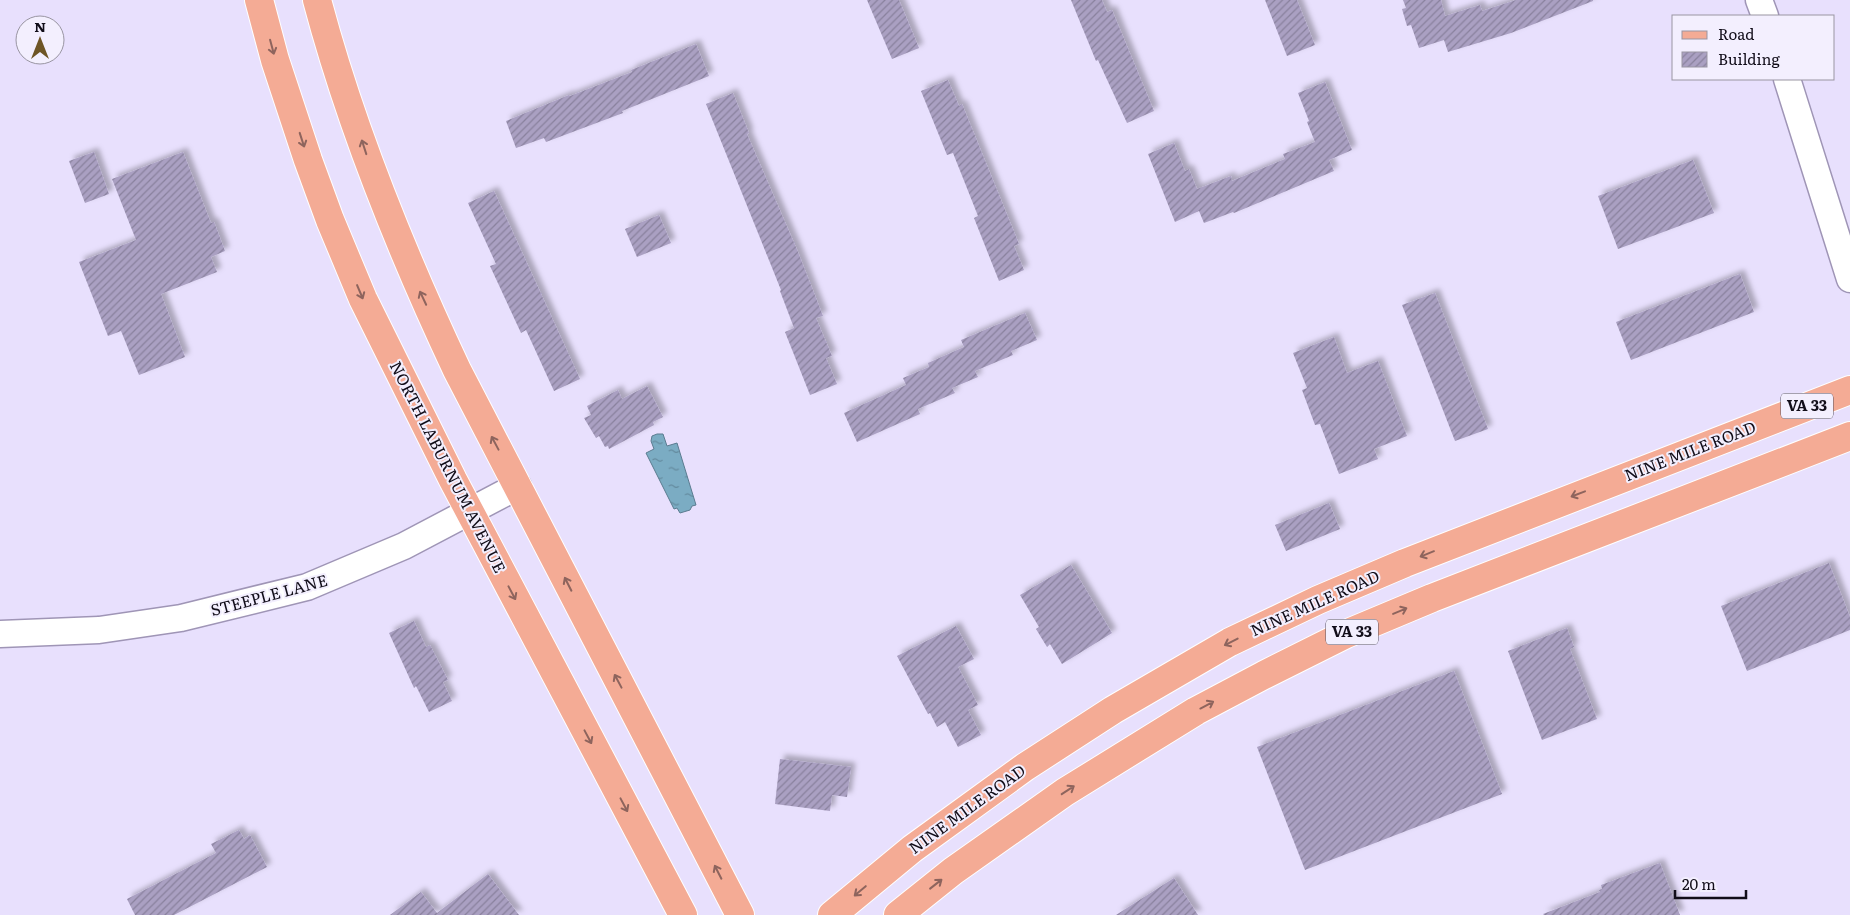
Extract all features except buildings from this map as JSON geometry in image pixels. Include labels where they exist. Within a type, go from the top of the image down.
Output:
[{"type":"main road","name":"NORTH LABURNUM AVENUE","points":[[259,0],[275,60],[308,160],[359,290],[452,480],[683,915]]},
{"type":"main road","points":[[318,0],[326,33],[373,175],[415,280],[457,370],[740,915]]},
{"type":"main road","name":"NINE MILE ROAD","points":[[832,915],[917,845],[1025,767],[1114,710],[1230,642],[1318,600],[1405,563],[1850,390]]},
{"type":"main road","name":"VA 33","points":[[898,915],[983,848],[1080,782],[1196,711],[1264,675],[1346,634],[1432,598],[1850,436]]},
{"type":"street","points":[[1759,0],[1765,15]]},
{"type":"street","points":[[1787,80],[1850,279]]},
{"type":"street","name":"STEEPLE LANE","points":[[0,634],[72,632],[181,618],[308,588],[404,546],[518,486]]},
{"type":"water","points":[[663,434],[667,446],[677,443],[696,505],[692,506],[690,510],[680,513],[677,508],[674,509],[646,453],[654,449],[651,441],[652,436]]}]
